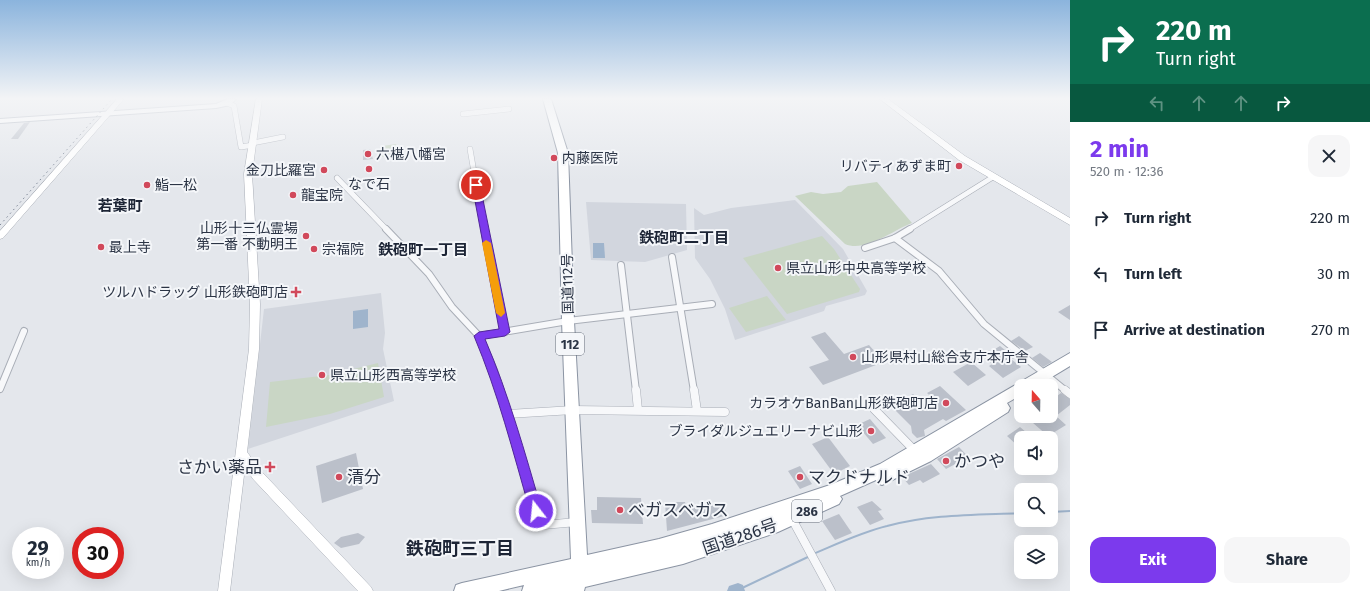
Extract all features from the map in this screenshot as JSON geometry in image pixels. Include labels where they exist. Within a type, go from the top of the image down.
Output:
[{"type":"highway","name":"国道112号","points":[[555,127],[563,153],[568,321],[578,522],[577,579]]},
{"type":"highway","points":[[1045,379],[1070,359]]},
{"type":"highway","points":[[1041,379],[1070,367]]},
{"type":"highway","name":"国道286号","points":[[577,579],[683,556],[730,541],[791,513],[901,470],[921,454],[1014,393]]},
{"type":"highway","name":"国道286号","points":[[921,454],[1014,401]]},
{"type":"highway","points":[[462,591],[577,579]]},
{"type":"highway","points":[[530,591],[577,579]]},
{"type":"street","points":[[0,236],[96,127]]},
{"type":"street","points":[[238,127],[241,147],[283,137]]},
{"type":"street","points":[[224,591],[250,385],[256,304],[248,174],[255,127]]},
{"type":"street","points":[[919,127],[946,147],[993,177],[1070,222]]},
{"type":"street","points":[[470,149],[480,215],[505,332]]},
{"type":"street","points":[[865,248],[895,238],[993,177]]},
{"type":"street","points":[[337,178],[429,274],[452,307],[479,336],[494,370],[539,522],[543,525],[578,522]]},
{"type":"street","points":[[895,238],[939,271],[984,324],[1070,394]]},
{"type":"street","points":[[672,257],[697,411]]},
{"type":"street","points":[[621,265],[628,314],[638,410]]},
{"type":"street","points":[[479,336],[568,321],[712,304]]},
{"type":"street","points":[[0,389],[24,331]]},
{"type":"street","points":[[874,409],[921,454]]},
{"type":"street","points":[[508,414],[573,410],[725,412]]},
{"type":"street","points":[[241,453],[257,475],[367,591]]},
{"type":"street","points":[[791,513],[831,591]]},
{"type":"street","points":[[354,577],[358,591]]},
{"type":"shaded area","name":"県立山形中央高等学校","points":[[795,200],[843,249],[867,291],[865,295],[826,306],[824,311],[735,340],[725,309],[710,279],[695,258],[694,208],[704,215],[731,208]]},
{"type":"shaded area","points":[[586,202],[686,204],[687,250],[645,262],[591,260]]},
{"type":"shaded area","name":"県立山形西高等学校","points":[[381,293],[385,333],[383,349],[394,401],[248,449],[264,309]]},
{"type":"green space","points":[[396,144],[399,155],[379,157],[382,146]]},
{"type":"green space","points":[[877,182],[912,223],[879,240],[861,246],[845,244],[795,196],[811,192],[823,194],[841,192],[848,186]]},
{"type":"green space","points":[[822,236],[834,249],[860,289],[859,292],[787,314],[743,258]]},
{"type":"green space","points":[[767,296],[786,320],[746,332],[729,308]]},
{"type":"green space","points":[[378,363],[384,397],[330,414],[266,427],[270,382],[329,375]]},
{"type":"water","points":[[593,243],[604,243],[605,258],[593,258]]},
{"type":"water","points":[[368,309],[368,327],[353,329],[353,311]]},
{"type":"building","points":[[21,127],[27,127],[18,139],[11,139]]},
{"type":"building","name":"六椹八幡宮","points":[[370,149],[373,159],[363,160],[363,150]]},
{"type":"building","points":[[1070,305],[1070,320],[1058,312]]},
{"type":"building","name":"山形県村山総合支庁本庁舎","points":[[825,332],[844,354],[869,345],[884,362],[823,385],[809,367],[829,360],[811,337]]},
{"type":"building","points":[[1019,336],[1033,347],[1025,351],[1011,341]]},
{"type":"building","points":[[1000,346],[1015,358],[1011,359],[1021,367],[1003,378],[989,366],[992,364],[983,356]]},
{"type":"building","points":[[1040,353],[1052,362],[1043,367],[1032,358]]},
{"type":"building","points":[[971,362],[986,375],[968,386],[953,372]]},
{"type":"building","points":[[940,386],[966,410],[946,421],[943,419],[924,430],[925,436],[917,438],[912,433],[911,426],[891,406],[913,394],[926,406],[936,401],[927,393]]},
{"type":"building","points":[[1061,393],[1070,399],[1070,405],[1058,414],[1058,395]]},
{"type":"building","points":[[1058,418],[1066,425],[1056,431],[1042,431],[1033,423],[1058,423]]},
{"type":"building","name":"ブライダルジュエリーナビ山形","points":[[870,419],[886,438],[873,444],[857,425]]},
{"type":"building","points":[[1020,427],[1025,431],[1014,431]]},
{"type":"building","points":[[1014,431],[1014,442],[1007,436]]},
{"type":"building","points":[[828,437],[850,466],[834,474],[812,444]]},
{"type":"building","points":[[959,447],[973,462],[966,465],[961,461],[946,469],[937,459]]},
{"type":"building","name":"清分","points":[[356,453],[363,489],[322,503],[316,466]]},
{"type":"building","points":[[931,464],[940,474],[923,483],[920,480],[909,485],[902,477]]},
{"type":"building","name":"マクドナルド","points":[[800,466],[812,484],[800,489],[788,471]]},
{"type":"building","name":"ベガスベガス","points":[[597,497],[641,498],[643,524],[592,523],[591,510],[597,510]]},
{"type":"building","points":[[872,501],[882,510],[878,511],[884,519],[870,525],[857,507]]},
{"type":"building","points":[[665,502],[685,502],[687,509],[710,503],[711,506],[722,504],[728,515],[667,531]]},
{"type":"building","points":[[839,514],[852,533],[835,540],[822,521]]},
{"type":"building","points":[[358,533],[365,537],[359,544],[341,548],[334,543],[341,537]]},
{"type":"waterway","points":[[1058,512],[1070,511]]},
{"type":"waterway","points":[[813,554],[850,538],[904,522],[937,517],[1014,513]]},
{"type":"waterway","points":[[738,590],[810,556]]},
{"type":"waterway","points":[[734,591],[738,590]]},
{"type":"railway","points":[[0,225],[87,127]]},
{"type":"slow traffic","points":[[486,243],[501,313]]},
{"type":"place","name":"六椹八幡宮","points":[[368,154]]},
{"type":"place","name":"内藤医院","points":[[554,158]]},
{"type":"place","name":"リバティあずま町","points":[[959,166]]},
{"type":"place","name":"なで石","points":[[369,169]]},
{"type":"place","name":"金刀比羅宮","points":[[324,170]]},
{"type":"place","name":"鮨一松","points":[[147,185]]},
{"type":"place","name":"龍宝院","points":[[293,195]]},
{"type":"place","name":"山形十三仏霊場 第一番 不動明王","points":[[306,236]]},
{"type":"place","name":"最上寺","points":[[101,247]]},
{"type":"place","name":"宗福院","points":[[314,249]]},
{"type":"place","name":"県立山形中央高等学校","points":[[778,268]]},
{"type":"place","name":"ツルハドラッグ 山形鉄砲町店","points":[[296,292]]},
{"type":"place","name":"山形県村山総合支庁本庁舎","points":[[853,357]]},
{"type":"place","name":"県立山形西高等学校","points":[[322,375]]},
{"type":"place","name":"カラオケBanBan山形鉄砲町店","points":[[946,403]]},
{"type":"place","name":"ブライダルジュエリーナビ山形","points":[[871,431]]},
{"type":"place","name":"かつや","points":[[946,461]]},
{"type":"place","name":"さかい薬品","points":[[270,467]]},
{"type":"place","name":"清分","points":[[339,477]]},
{"type":"place","name":"マクドナルド","points":[[800,477]]},
{"type":"place","name":"ベガスベガス","points":[[620,510]]},
{"type":"district","name":"若葉町","points":[[120,206]]},
{"type":"district","name":"鉄砲町二丁目","points":[[684,238]]},
{"type":"district","name":"鉄砲町一丁目","points":[[423,250]]},
{"type":"district","name":"鉄砲町三丁目","points":[[460,549]]},
{"type":"route","points":[[476,185],[480,215],[482,218],[505,332],[479,336],[494,370],[536,511]]}]
